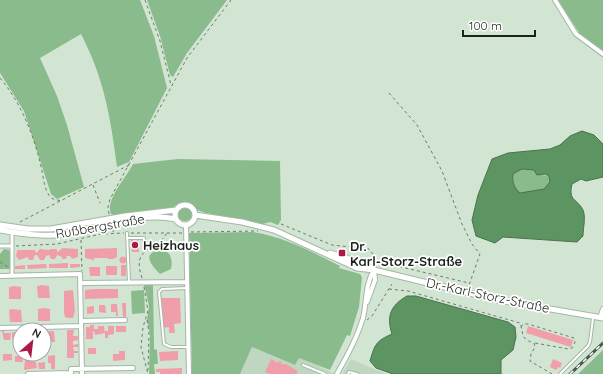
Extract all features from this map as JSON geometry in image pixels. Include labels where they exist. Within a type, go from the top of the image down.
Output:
[{"type":"street","points":[[555,0],[576,34],[603,54]]},
{"type":"street","points":[[186,205],[193,209],[195,214],[192,221],[186,225],[180,223],[176,219],[176,210],[180,206],[186,205]]},
{"type":"street","name":"Rußbergstraße","points":[[0,225],[51,229],[176,210]]},
{"type":"street","points":[[195,214],[242,222],[274,230],[325,252],[357,268],[375,267]]},
{"type":"street","name":"Rußbergstraße","points":[[0,230],[28,235],[51,235],[68,233],[111,220],[165,217],[176,219]]},
{"type":"street","points":[[186,225],[186,282],[190,374]]},
{"type":"street","points":[[12,235],[12,276]]},
{"type":"street","points":[[0,246],[12,246]]},
{"type":"street","points":[[336,374],[351,349],[362,319],[366,305],[369,277],[375,267]]},
{"type":"street","name":"Dr.-Karl-Storz-Straße","points":[[375,267],[467,293],[602,318]]},
{"type":"street","points":[[0,276],[80,274],[82,374]]},
{"type":"street","points":[[80,283],[143,281],[186,282]]},
{"type":"street","points":[[602,318],[603,309]]},
{"type":"street","points":[[0,328],[125,320]]},
{"type":"street","points":[[28,374],[71,373],[71,369],[82,368],[133,368]]},
{"type":"lane","points":[[126,233],[129,282]]},
{"type":"lane","points":[[127,238],[144,238],[144,248]]},
{"type":"lane","points":[[187,288],[162,289],[159,292],[164,344],[171,347],[188,346]]},
{"type":"lane","points":[[560,374],[588,346],[590,342],[593,317]]},
{"type":"lane","points":[[303,365],[325,374]]},
{"type":"lane","points":[[348,374],[349,372],[357,374]]},
{"type":"path","points":[[145,0],[160,41],[171,86]]},
{"type":"path","points":[[113,234],[108,203],[187,58],[231,0]]},
{"type":"path","points":[[0,78],[14,98],[29,128],[39,159],[47,192],[53,200],[62,201]]},
{"type":"path","points":[[389,93],[417,125],[442,171],[462,224],[472,244],[480,254],[467,293]]},
{"type":"path","points":[[16,227],[17,224],[129,165]]},
{"type":"path","points":[[92,185],[100,203]]},
{"type":"path","points":[[281,224],[332,244],[369,249],[376,261],[375,267]]},
{"type":"path","points":[[12,246],[57,244],[81,240],[101,234],[262,232]]},
{"type":"path","points":[[148,374],[141,348],[142,332],[148,306],[139,268],[140,259],[150,247],[159,243],[167,233]]},
{"type":"path","points":[[80,274],[82,272],[81,240]]},
{"type":"path","points":[[376,261],[470,283]]},
{"type":"path","points":[[0,262],[6,266],[12,267]]},
{"type":"path","points":[[362,319],[368,320],[372,316],[392,284]]},
{"type":"path","points":[[389,290],[408,291],[520,323],[521,334],[528,341],[534,343],[568,349],[572,348],[575,342],[574,338],[568,335],[528,324],[523,324],[521,327]]},
{"type":"path","points":[[146,319],[149,334],[150,364],[147,371]]},
{"type":"path","points":[[534,343],[535,347],[531,354],[530,361],[552,374]]},
{"type":"shaded area","points":[[0,0],[140,0],[154,36],[167,88],[129,162],[117,167],[109,115],[101,83],[89,50],[81,34],[40,58],[57,96],[67,125],[84,187],[57,199],[51,194],[24,111],[0,73]]},
{"type":"shaded area","points":[[147,0],[227,0],[187,53],[173,77],[170,75],[160,36]]},
{"type":"shaded area","points":[[558,0],[603,0],[603,51],[580,34]]},
{"type":"shaded area","points":[[582,131],[594,135],[603,144],[603,177],[586,181],[581,179],[572,184],[572,197],[581,206],[584,213],[583,236],[577,242],[503,237],[495,243],[476,236],[472,220],[478,195],[492,159],[508,153],[550,149],[560,145],[570,136]],"holes":[[[522,169],[534,170],[537,175],[545,174],[549,176],[550,182],[544,189],[520,193],[514,185],[513,174]]]},
{"type":"shaded area","points":[[178,159],[280,161],[281,220],[278,225],[270,222],[263,224],[206,213],[197,210],[189,202],[179,203],[172,208],[114,215],[111,214],[110,208],[114,195],[133,164]]},
{"type":"shaded area","points":[[522,169],[534,170],[542,175],[549,176],[550,182],[544,189],[520,193],[514,185],[513,174]]},
{"type":"shaded area","points":[[182,207],[188,207],[192,211],[192,217],[188,221],[182,221],[178,217],[178,211]]},
{"type":"shaded area","points":[[252,232],[275,237],[297,245],[340,266],[339,268],[360,274],[362,277],[359,307],[350,336],[347,335],[330,370],[299,358],[295,365],[252,347],[240,374],[192,374],[189,233]]},
{"type":"shaded area","points":[[4,249],[9,250],[11,253],[11,273],[10,269],[0,269],[0,254]]},
{"type":"shaded area","points":[[162,249],[169,254],[172,266],[171,269],[160,274],[149,259],[152,253]]},
{"type":"shaded area","points":[[144,285],[153,285],[154,349],[157,350],[158,364],[154,364],[155,374],[149,374],[150,334],[147,320],[149,306]]},
{"type":"shaded area","points":[[144,290],[145,313],[132,314],[131,291]]},
{"type":"shaded area","points":[[407,296],[416,296],[508,322],[515,327],[516,337],[513,350],[501,360],[501,374],[393,374],[376,368],[370,361],[373,351],[379,341],[392,334],[390,328],[391,312],[397,303]]},
{"type":"shaded area","points":[[252,347],[295,365],[299,357],[335,374],[240,374]]},
{"type":"shaded area","points":[[603,350],[603,374],[578,374]]},
{"type":"shaded area","points":[[351,359],[386,374],[342,374]]},
{"type":"building","name":"Heizhaus","points":[[131,239],[138,239],[139,252],[132,252]]},
{"type":"building","points":[[63,248],[78,249],[78,257],[72,259],[70,256],[67,256],[66,259],[62,259],[62,257],[57,255],[55,259],[51,259],[49,255],[46,256],[44,260],[40,260],[37,255],[35,255],[33,260],[29,260],[28,257],[19,260],[16,256],[17,250],[35,250],[36,253],[40,249],[57,249],[57,252]]},
{"type":"building","points":[[117,248],[117,257],[113,259],[94,258],[94,260],[85,258],[85,249]]},
{"type":"building","points":[[123,256],[126,257],[126,263],[123,264],[120,263],[119,260],[120,257]]},
{"type":"building","points":[[68,263],[68,268],[49,268],[49,264]]},
{"type":"building","points":[[46,264],[47,268],[28,269],[27,265]]},
{"type":"building","points":[[70,264],[80,264],[80,267],[70,268]]},
{"type":"building","points":[[25,265],[25,269],[15,269],[15,266]]},
{"type":"building","points":[[121,265],[126,265],[126,276],[121,276]]},
{"type":"building","points":[[106,266],[117,266],[117,275],[106,275]]},
{"type":"building","points":[[89,267],[100,267],[100,276],[90,276]]},
{"type":"building","points":[[37,286],[49,286],[50,298],[38,298]]},
{"type":"building","points":[[9,287],[21,287],[21,299],[9,299]]},
{"type":"building","points":[[118,289],[118,298],[85,299],[85,290]]},
{"type":"building","points":[[73,290],[75,311],[73,318],[68,318],[65,317],[64,313],[64,291]]},
{"type":"building","points":[[161,298],[180,298],[181,323],[174,324],[175,333],[169,333],[169,327],[162,328]]},
{"type":"building","points":[[122,303],[126,303],[126,317],[123,317]]},
{"type":"building","points":[[111,304],[117,304],[118,316],[116,316],[116,312],[111,312]]},
{"type":"building","points":[[99,305],[105,305],[106,313],[99,312]]},
{"type":"building","points":[[94,306],[94,313],[87,314],[87,307]]},
{"type":"building","points":[[38,309],[50,309],[50,321],[38,321]]},
{"type":"building","points":[[9,310],[21,310],[22,322],[10,322]]},
{"type":"building","points":[[90,325],[94,325],[94,329],[98,329],[98,326],[104,326],[105,333],[95,335],[93,331],[93,339],[86,339],[86,327],[90,327]]},
{"type":"building","points":[[108,326],[114,326],[114,334],[108,335],[108,338],[105,338],[105,331],[108,331]]},
{"type":"building","points":[[116,326],[126,326],[126,332],[116,332]]},
{"type":"building","points":[[528,326],[573,340],[571,347],[526,333]]},
{"type":"building","points":[[67,330],[74,330],[73,336],[78,336],[78,340],[73,341],[73,345],[78,344],[78,347],[73,347],[74,351],[78,351],[78,353],[74,353],[74,358],[67,358]]},
{"type":"building","points":[[2,331],[4,331],[4,333],[11,333],[10,340],[4,340]]},
{"type":"building","points":[[52,331],[54,331],[55,342],[52,342]]},
{"type":"building","points":[[88,348],[96,348],[96,354],[88,354]]},
{"type":"building","points":[[119,351],[125,351],[125,360],[113,361],[113,354],[119,354]]},
{"type":"building","points":[[178,351],[178,360],[160,361],[159,352]]},
{"type":"building","points":[[3,354],[12,354],[12,360],[3,361]]},
{"type":"building","points":[[52,355],[55,355],[55,369],[51,369],[51,363],[48,363],[52,362]]},
{"type":"building","points":[[271,359],[278,363],[279,361],[282,362],[281,364],[286,364],[298,371],[296,374],[270,374],[265,372]]},
{"type":"building","points":[[553,359],[562,363],[560,368],[558,367],[556,370],[550,367]]},
{"type":"building","points":[[25,362],[36,362],[37,368],[24,370]]},
{"type":"building","points":[[45,362],[45,369],[39,369],[38,363]]},
{"type":"building","points":[[182,368],[182,374],[160,374],[160,372],[156,372],[156,369]]},
{"type":"railway","points":[[570,374],[603,343]]},
{"type":"place","name":"Heizhaus","points":[[135,245]]},
{"type":"place","name":"Dr. Karl-Storz-Straße","points":[[342,253]]}]
